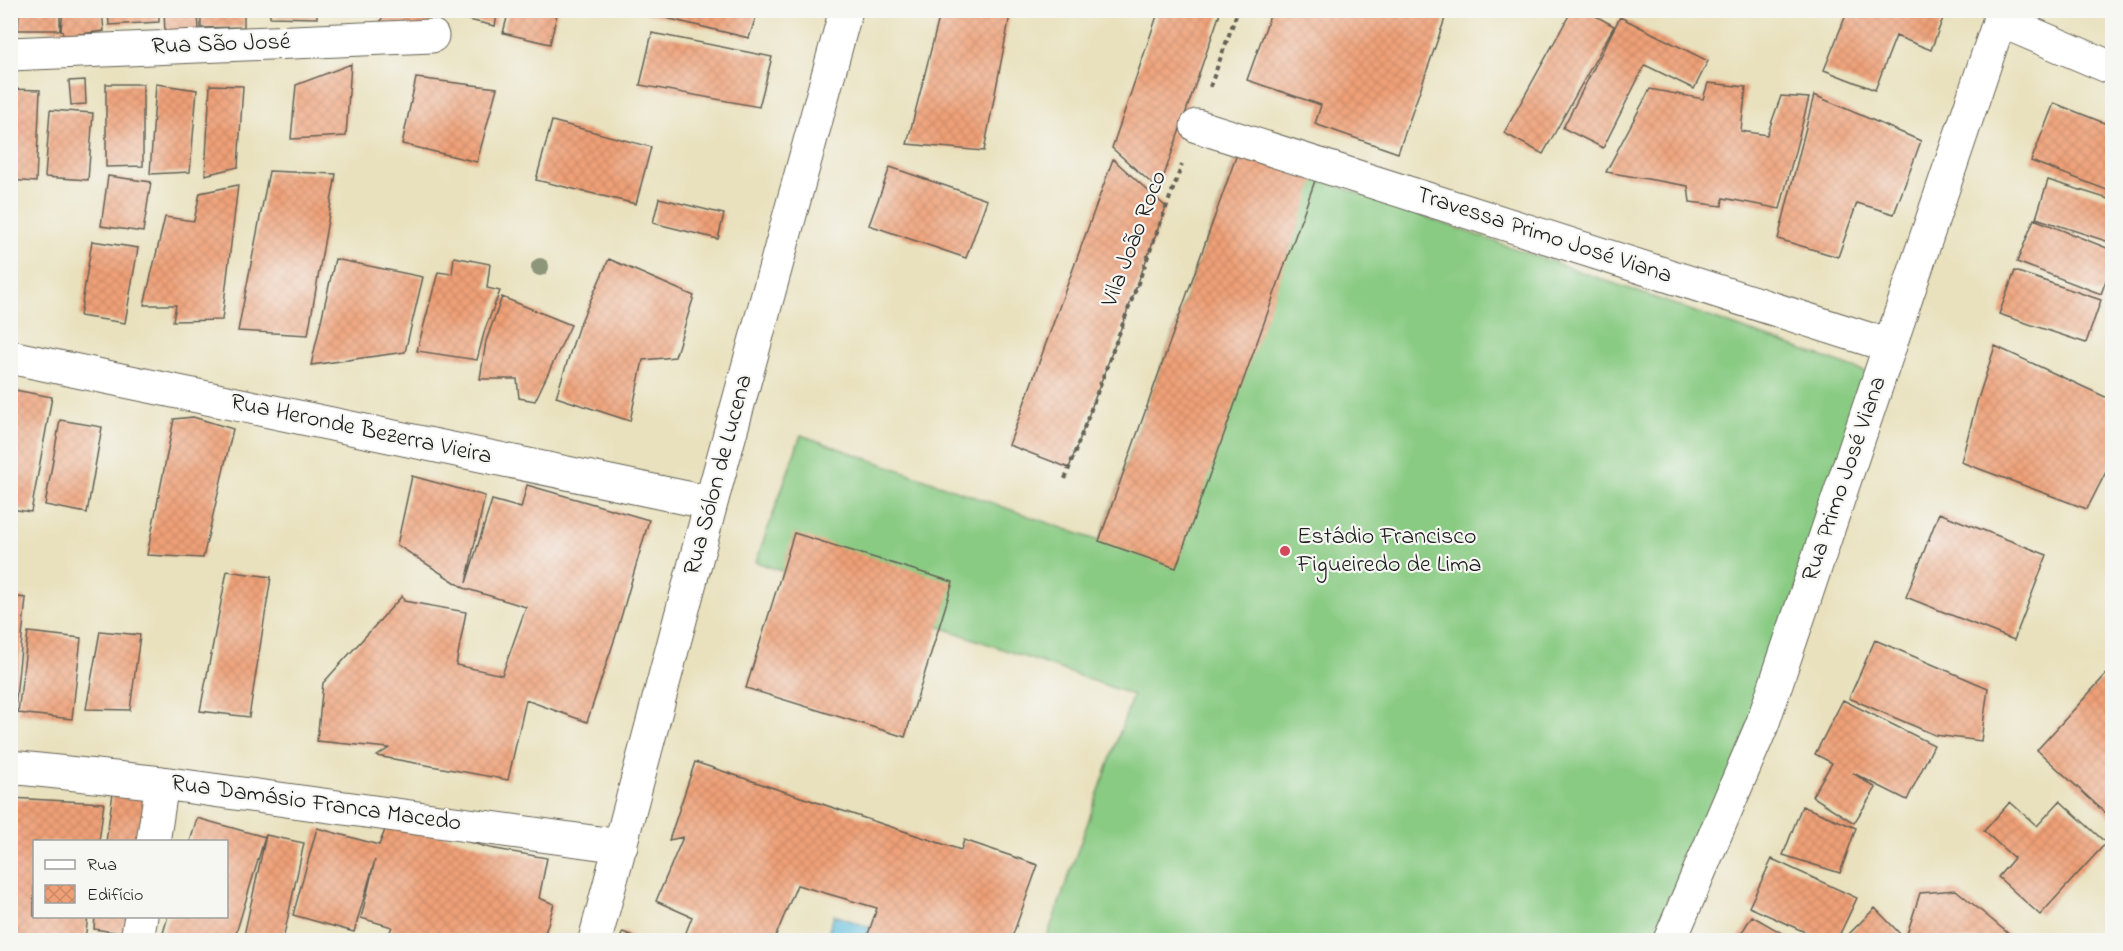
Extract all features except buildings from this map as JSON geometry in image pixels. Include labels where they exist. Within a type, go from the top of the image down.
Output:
[{"type":"street","name":"Rua Sólon de Lucena","points":[[595,940],[711,503],[846,10]]},
{"type":"street","points":[[2001,15],[2112,68]]},
{"type":"street","name":"Rua Primo José Viana","points":[[1670,940],[1762,725],[2001,15]]},
{"type":"street","name":"Rua São José","points":[[10,54],[432,36]]},
{"type":"street","name":"Travessa Primo José Viana","points":[[1197,126],[1890,346]]},
{"type":"street","name":"Rua Heronde Bezerra Vieira","points":[[10,357],[711,503]]},
{"type":"street","name":"Rua Damásio Franca Macedo","points":[[10,767],[162,783],[621,846]]},
{"type":"street","points":[[153,840],[162,783]]},
{"type":"street","points":[[137,940],[141,918]]},
{"type":"path","name":"Vila João Roco","points":[[1065,479],[1238,10]]},
{"type":"green space","name":"Estádio Francisco Figueiredo de Lima","points":[[1238,151],[1874,375],[1671,940],[1046,940],[1133,695],[756,562],[801,435],[1099,541]]},
{"type":"water","points":[[834,915],[889,934],[887,940],[826,940]]},
{"type":"place","name":"Estádio Francisco Figueiredo de Lima","points":[[1285,551]]}]
